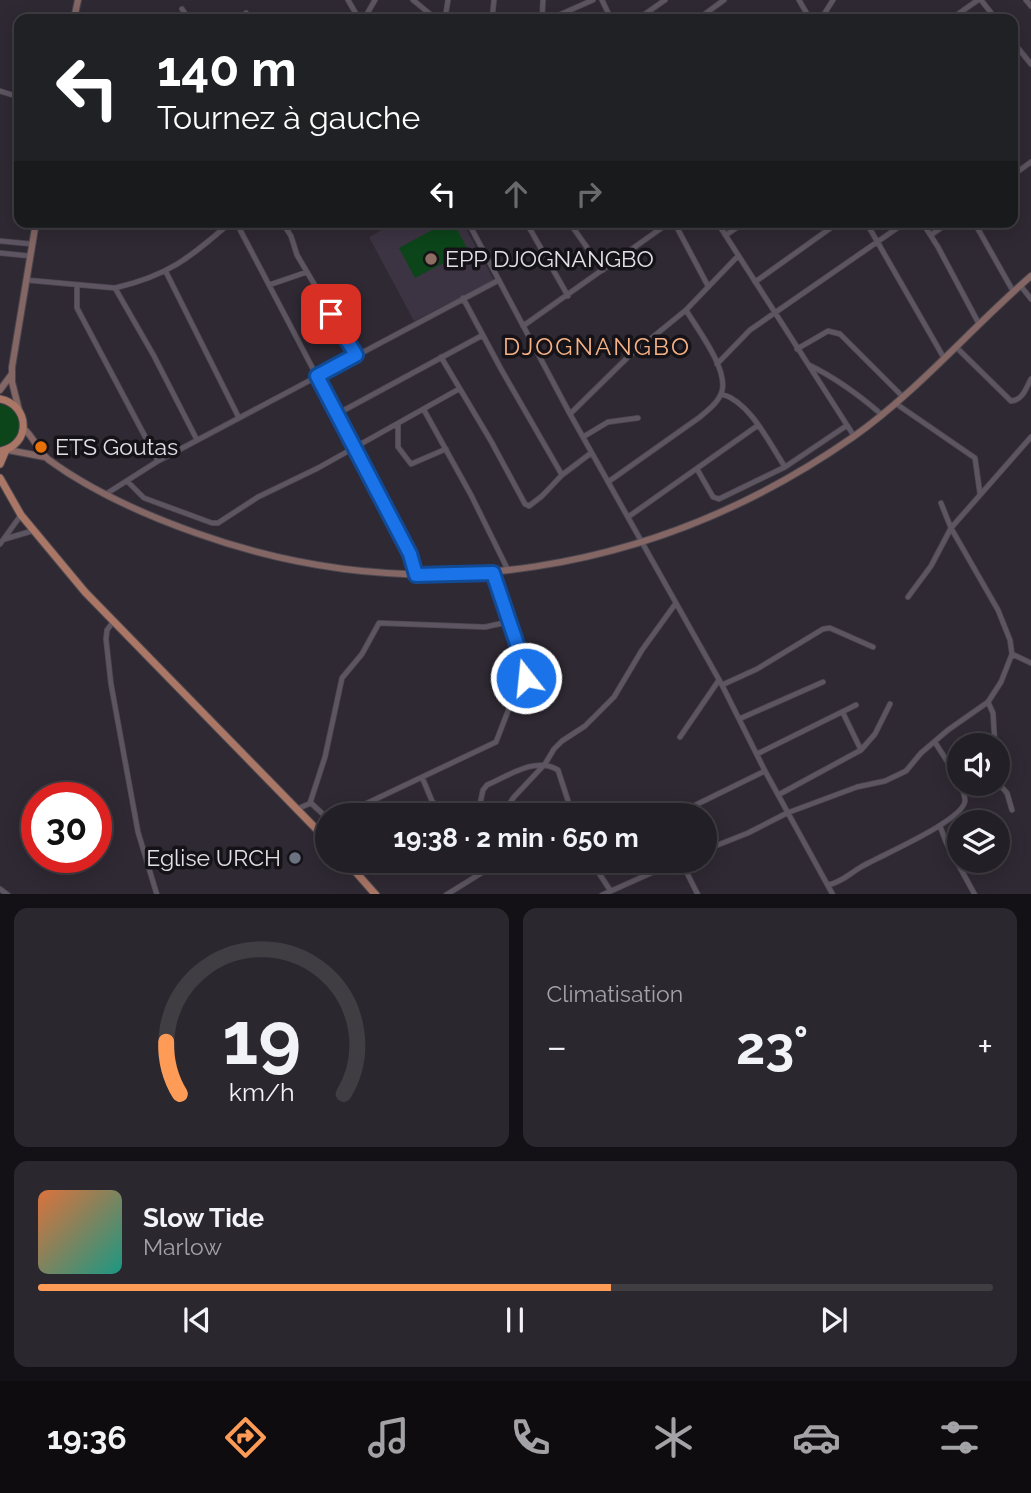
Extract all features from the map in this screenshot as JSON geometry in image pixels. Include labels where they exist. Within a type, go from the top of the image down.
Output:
[{"type":"main road","points":[[35,228],[11,375],[24,429],[45,457]]},
{"type":"main road","points":[[4,450],[45,457],[106,494],[158,519],[251,551],[334,568],[416,575],[493,573],[582,559],[642,543],[711,517],[786,480],[854,436],[881,414],[1031,276]]},
{"type":"main road","points":[[0,390],[11,375]]},
{"type":"main road","points":[[0,399],[11,402],[19,410]]},
{"type":"main road","points":[[0,464],[4,450],[15,445],[24,429]]},
{"type":"main road","points":[[0,478],[32,531],[113,622],[315,828]]},
{"type":"main road","points":[[357,873],[376,894]]},
{"type":"street","points":[[413,0],[430,14]]},
{"type":"street","points":[[561,14],[593,0]]},
{"type":"street","points":[[645,14],[665,0]]},
{"type":"street","points":[[705,14],[724,0]]},
{"type":"street","points":[[959,14],[980,0],[992,14]]},
{"type":"street","points":[[1027,0],[1031,6]]},
{"type":"street","points":[[182,9],[186,14]]},
{"type":"street","points":[[1018,49],[1031,64]]},
{"type":"street","points":[[26,280],[115,288],[166,272],[188,258],[224,228]]},
{"type":"street","points":[[239,228],[410,554],[416,575]]},
{"type":"street","points":[[285,228],[307,272],[356,355]]},
{"type":"street","points":[[471,228],[833,894]]},
{"type":"street","points":[[529,228],[568,296]]},
{"type":"street","points":[[573,228],[603,270]]},
{"type":"street","points":[[523,326],[663,228]]},
{"type":"street","points":[[675,228],[708,286]]},
{"type":"street","points":[[722,228],[854,436]]},
{"type":"street","points":[[726,235],[736,228]]},
{"type":"street","points":[[755,282],[831,228]]},
{"type":"street","points":[[870,228],[943,358]]},
{"type":"street","points":[[717,364],[750,330],[897,228]]},
{"type":"street","points":[[926,228],[979,324]]},
{"type":"street","points":[[931,235],[941,228]]},
{"type":"street","points":[[977,228],[1013,292]]},
{"type":"street","points":[[0,241],[32,244]]},
{"type":"street","points":[[0,253],[30,256]]},
{"type":"street","points":[[570,414],[636,351],[687,310],[738,256]]},
{"type":"street","points":[[166,272],[239,418]]},
{"type":"street","points":[[269,285],[307,272]]},
{"type":"street","points":[[106,494],[158,461],[499,281]]},
{"type":"street","points":[[76,285],[77,308],[158,461]]},
{"type":"street","points":[[1020,285],[1031,299]]},
{"type":"street","points":[[115,288],[197,440]]},
{"type":"street","points":[[463,298],[562,475]]},
{"type":"street","points":[[608,482],[700,417],[722,394],[722,375],[687,310]]},
{"type":"street","points":[[797,349],[828,331],[840,334],[902,396]]},
{"type":"street","points":[[337,414],[483,335]]},
{"type":"street","points":[[956,346],[1011,401],[1017,401],[1021,397],[1031,379]]},
{"type":"street","points":[[441,357],[492,441],[525,504],[529,506],[537,501],[562,475],[592,453]]},
{"type":"street","points":[[808,365],[824,372],[857,394],[881,414]]},
{"type":"street","points":[[127,481],[144,498],[215,523],[459,389]]},
{"type":"street","points":[[722,394],[743,406],[785,467]]},
{"type":"street","points":[[894,403],[975,458],[979,494]]},
{"type":"street","points":[[424,410],[509,571]]},
{"type":"street","points":[[583,437],[608,422],[638,418]]},
{"type":"street","points":[[398,424],[398,447],[411,464],[446,449]]},
{"type":"street","points":[[628,517],[757,426]]},
{"type":"street","points":[[697,469],[713,497],[719,499],[785,467],[846,426]]},
{"type":"street","points":[[908,597],[931,566],[951,528],[1031,437]]},
{"type":"street","points":[[717,845],[787,813],[857,787],[885,781],[906,771],[948,730],[988,702],[1001,682],[1012,653],[1010,640],[998,610],[951,528],[941,503]]},
{"type":"street","points":[[2,541],[21,515]]},
{"type":"street","points":[[2,541],[32,531]]},
{"type":"street","points":[[367,803],[497,740],[513,698],[526,676],[493,573]]},
{"type":"street","points":[[510,803],[562,741],[585,726],[614,697],[642,650],[676,603]]},
{"type":"street","points":[[113,622],[107,631],[106,639],[108,666],[138,832],[157,894]]},
{"type":"street","points":[[297,809],[310,803],[325,757],[342,678],[362,654],[379,624],[485,626],[508,622]]},
{"type":"street","points":[[680,737],[720,682],[757,669],[822,629],[830,628],[873,647]]},
{"type":"street","points":[[1012,653],[1031,663]]},
{"type":"street","points":[[739,719],[823,682]]},
{"type":"street","points":[[988,702],[993,713],[994,733]]},
{"type":"street","points":[[778,795],[861,750],[875,734],[890,704]]},
{"type":"street","points":[[757,754],[856,705]]},
{"type":"street","points":[[843,713],[861,750]]},
{"type":"street","points":[[828,885],[844,880],[862,866],[886,856],[940,825],[963,807],[965,800],[950,766],[935,742]]},
{"type":"street","points":[[480,803],[487,785],[527,767],[545,764],[558,770],[569,803]]},
{"type":"street","points":[[700,803],[765,771]]},
{"type":"street","points":[[422,777],[434,803]]},
{"type":"street","points":[[1008,796],[1012,810]]},
{"type":"street","points":[[310,803],[315,807]]},
{"type":"street","points":[[940,825],[946,842],[975,894]]},
{"type":"street","points":[[446,894],[481,873]]},
{"type":"street","points":[[599,873],[610,890]]},
{"type":"street","points":[[602,894],[651,873]]},
{"type":"street","points":[[687,873],[698,894]]},
{"type":"street","points":[[0,889],[8,894]]},
{"type":"shaded area","name":"EPP DJOGNANGBO","points":[[385,228],[465,228],[494,280],[414,321],[369,237]]},
{"type":"green space","points":[[436,228],[456,228],[468,250],[415,278],[399,248]]},
{"type":"green space","points":[[0,404],[15,412],[20,426],[15,439],[0,447]]},
{"type":"place","name":"EPP DJOGNANGBO","points":[[431,259]]},
{"type":"place","name":"ETS Goutas","points":[[41,447]]},
{"type":"place","name":"Eglise URCH","points":[[295,858]]},
{"type":"district","name":"DJOGNANGBO","points":[[597,347]]},
{"type":"route","points":[[331,314],[356,355],[317,376],[410,554],[416,575],[493,573],[526,678]]}]
